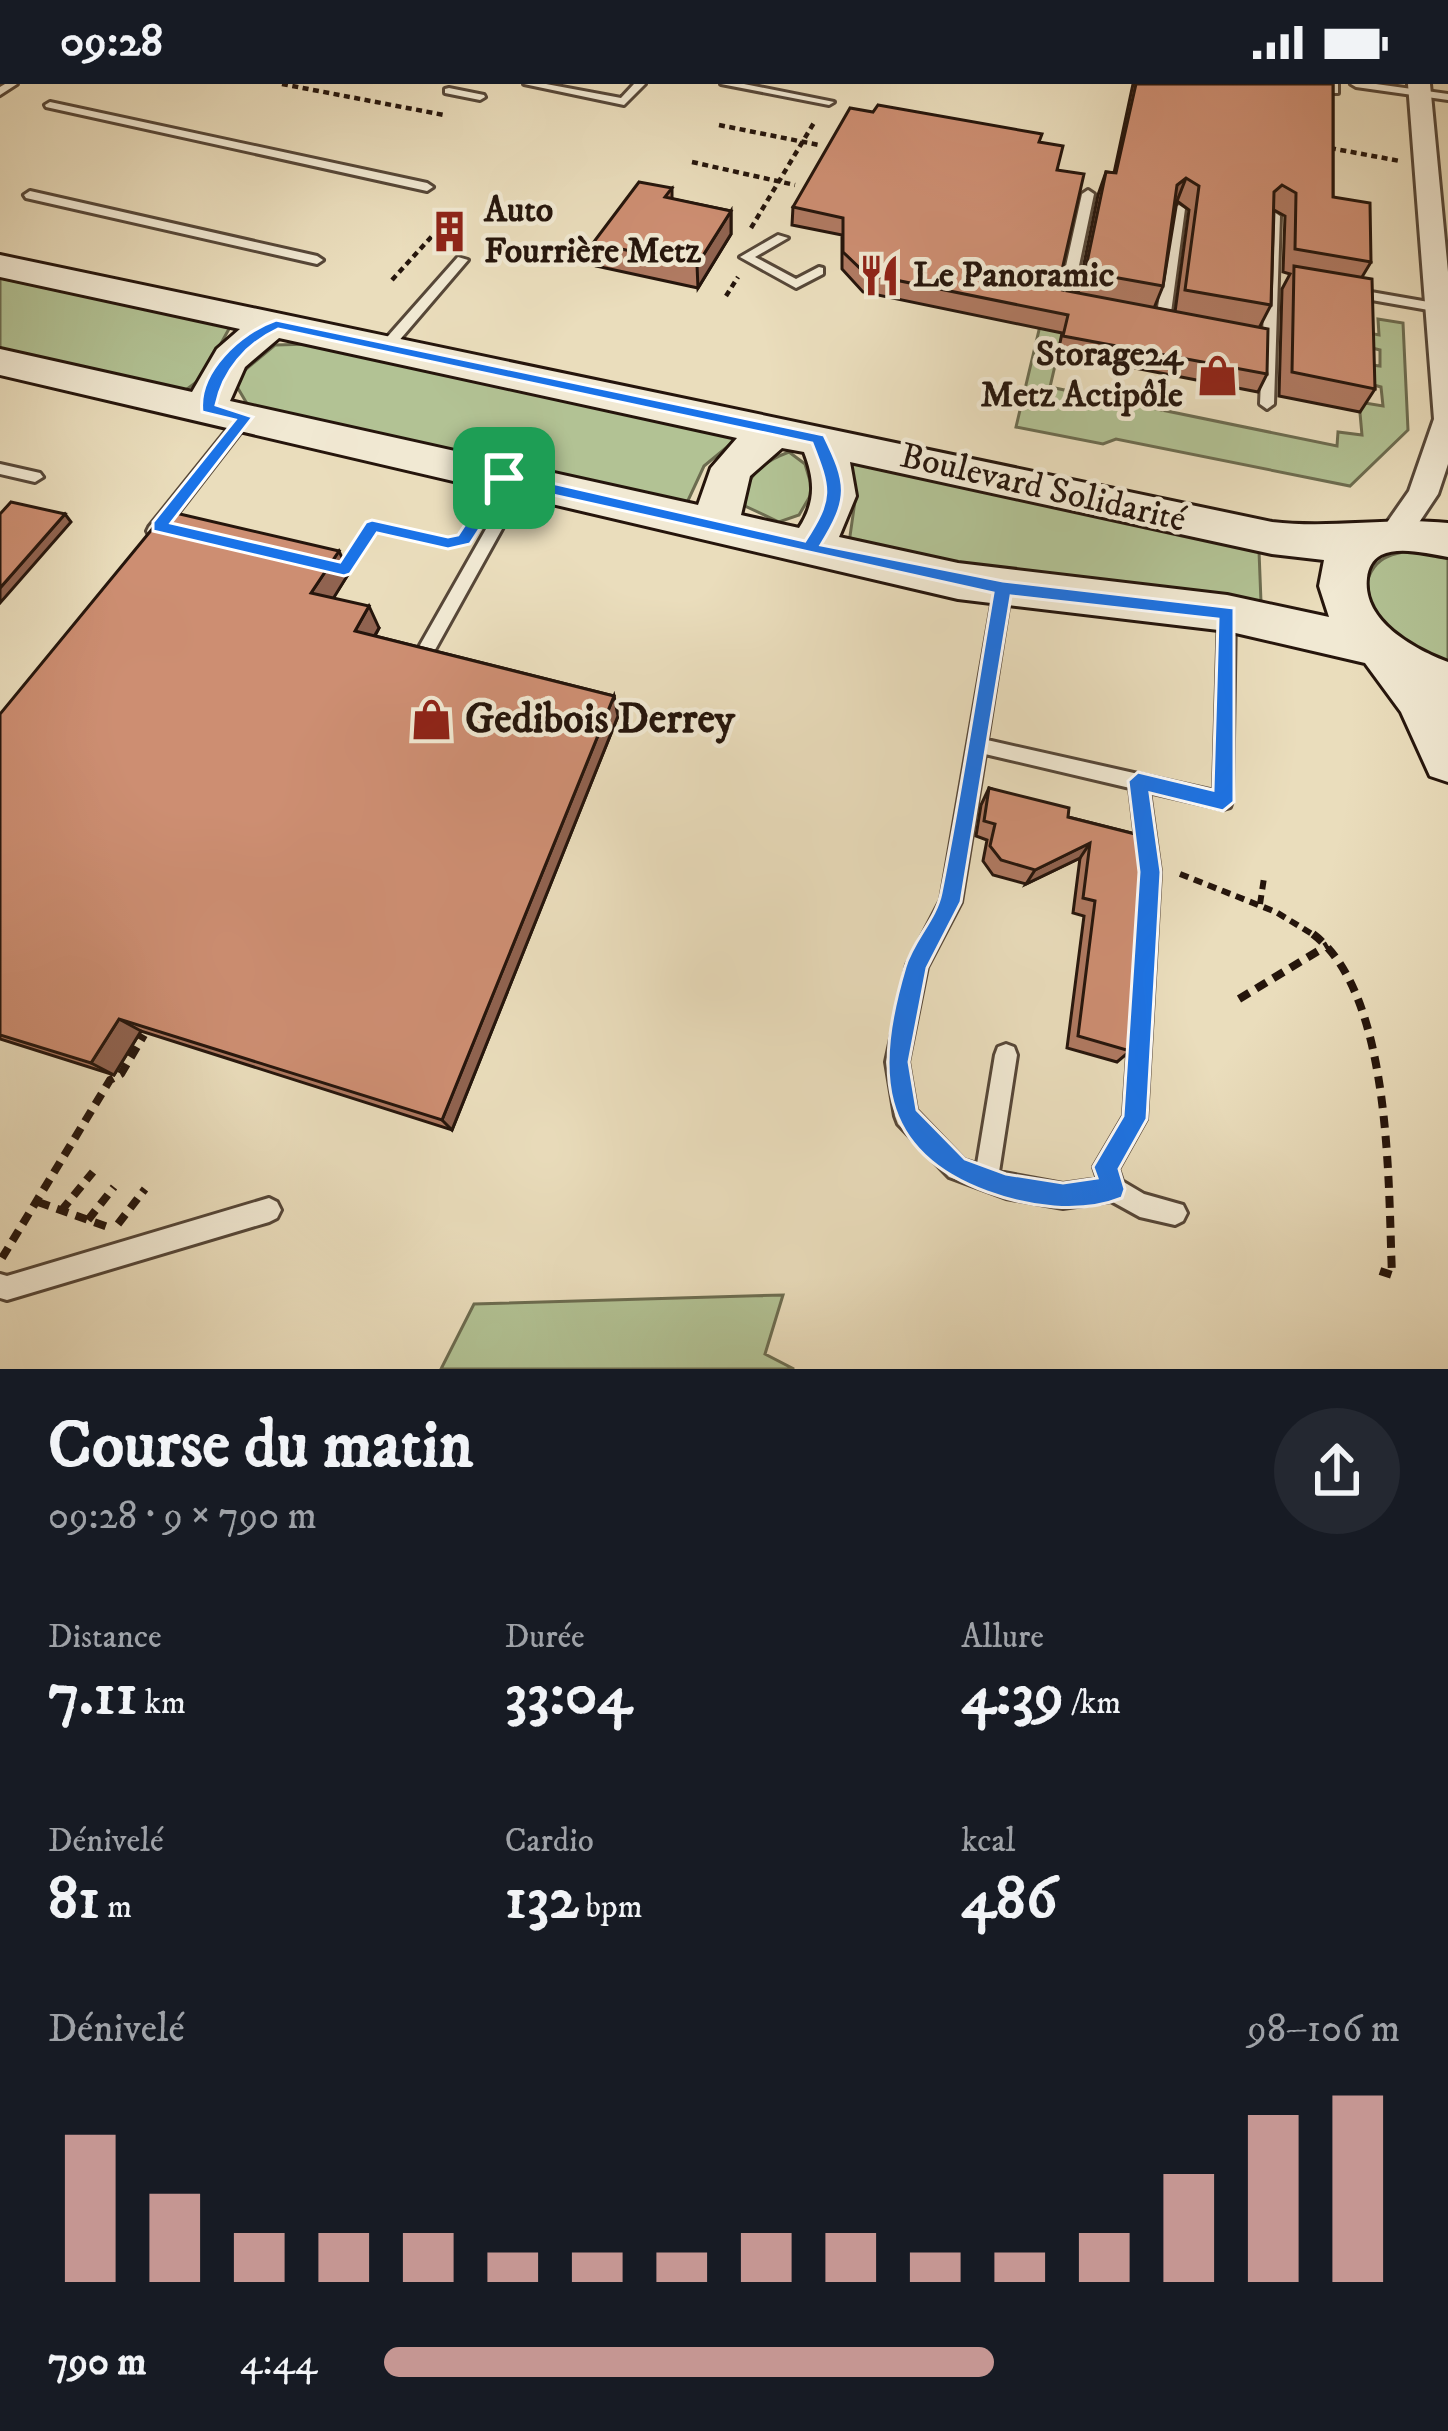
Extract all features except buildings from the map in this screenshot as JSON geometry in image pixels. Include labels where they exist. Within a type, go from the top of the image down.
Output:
[{"type":"main road","name":"Boulevard Solidarité","points":[[0,266],[1272,538],[1316,544],[1389,536],[1448,540]]},
{"type":"main road","points":[[227,413],[212,385],[232,356],[276,324]]},
{"type":"main road","points":[[0,362],[809,549],[1003,588],[1227,613],[1383,652],[1448,683]]},
{"type":"main road","points":[[719,527],[718,492],[736,461],[799,435],[837,485],[832,512],[809,549]]},
{"type":"main road","points":[[1389,536],[1356,549],[1347,559],[1340,580],[1344,606],[1421,701],[1448,760]]},
{"type":"street","points":[[1389,536],[1423,494],[1448,419],[1442,297],[1419,90]]},
{"type":"lane","points":[[0,92],[12,84]]},
{"type":"lane","points":[[529,84],[624,102],[640,84]]},
{"type":"lane","points":[[726,84],[829,102]]},
{"type":"lane","points":[[1356,84],[1448,97]]},
{"type":"lane","points":[[449,91],[480,97]]},
{"type":"lane","points":[[50,105],[427,187]]},
{"type":"lane","points":[[1084,305],[1064,302],[1088,194]]},
{"type":"lane","points":[[30,195],[317,260]]},
{"type":"lane","points":[[1163,320],[1179,209]]},
{"type":"lane","points":[[1267,404],[1274,216]]},
{"type":"lane","points":[[782,238],[746,257],[796,284],[819,272]]},
{"type":"lane","points":[[386,347],[462,260]]},
{"type":"lane","points":[[1272,279],[1293,282]]},
{"type":"lane","points":[[1335,290],[1442,297]]},
{"type":"lane","points":[[1143,316],[1184,324]]},
{"type":"lane","points":[[1248,336],[1270,340]]},
{"type":"lane","points":[[145,544],[227,413]]},
{"type":"lane","points":[[0,469],[35,477]]},
{"type":"lane","points":[[425,652],[520,482]]},
{"type":"lane","points":[[1003,588],[950,902],[916,965],[898,1062],[906,1116],[957,1169],[1063,1196],[1113,1189],[1140,1205],[1175,1214]]},
{"type":"lane","points":[[977,745],[1223,802],[1227,613]]},
{"type":"lane","points":[[1113,1189],[1106,1167],[1135,1119],[1149,865],[1138,781]]},
{"type":"lane","points":[[986,1179],[1006,1055]]},
{"type":"lane","points":[[0,1286],[7,1288],[269,1210]]},
{"type":"path","points":[[283,84],[459,118]]},
{"type":"path","points":[[744,239],[819,114]]},
{"type":"path","points":[[719,125],[819,145]]},
{"type":"path","points":[[1322,146],[1427,165]]},
{"type":"path","points":[[692,162],[795,185]]},
{"type":"path","points":[[392,280],[433,235]]},
{"type":"path","points":[[728,275],[755,281]]},
{"type":"path","points":[[726,296],[738,277]]},
{"type":"path","points":[[343,571],[372,526],[448,543],[467,536]]},
{"type":"path","points":[[1149,865],[1290,918],[1328,945],[1349,972],[1364,1012],[1389,1201],[1392,1275],[1377,1270]]},
{"type":"path","points":[[1260,904],[1264,878]]},
{"type":"path","points":[[1239,999],[1328,945]]},
{"type":"path","points":[[9,1250],[110,1081],[121,1075],[144,1035]]},
{"type":"path","points":[[61,1211],[93,1172]]},
{"type":"path","points":[[88,1220],[114,1187]]},
{"type":"path","points":[[114,1228],[145,1189]]},
{"type":"path","points":[[38,1202],[128,1233]]},
{"type":"green space","points":[[0,278],[230,327],[202,378],[183,392],[0,350]]},
{"type":"green space","points":[[1044,309],[1067,314],[1050,387],[1337,446],[1338,432],[1362,435],[1359,402],[1383,406],[1381,387],[1363,382],[1363,364],[1380,366],[1380,350],[1364,346],[1364,332],[1379,335],[1378,319],[1403,323],[1408,430],[1350,486],[1116,439],[1103,444],[1016,427]]},
{"type":"green space","points":[[312,344],[734,432],[738,438],[704,466],[685,507],[249,407],[233,380],[275,345]]},
{"type":"green space","points":[[789,452],[805,464],[813,491],[799,515],[779,522],[745,506],[745,495],[756,471]]},
{"type":"green space","points":[[848,459],[1259,551],[1261,602],[954,564],[849,543],[856,494]]},
{"type":"green space","points":[[1421,550],[1448,556],[1448,664],[1397,641],[1364,597],[1380,561]]},
{"type":"green space","points":[[783,1295],[765,1354],[794,1369],[441,1369],[474,1304]]},
{"type":"place","name":"Auto Fourrière Metz","points":[[450,231]]},
{"type":"place","name":"Le Panoramic","points":[[879,275]]},
{"type":"place","name":"Storage24 Metz Actipôle","points":[[1217,375]]},
{"type":"place","name":"Gedibois Derrey","points":[[431,720]]},
{"type":"route","points":[[504,478],[464,540],[448,543],[372,526],[344,569],[159,527],[245,417],[208,409],[212,385],[232,356],[276,324],[818,439],[837,485],[832,512],[809,549],[958,581],[1227,613],[1223,802],[1138,781],[1150,872],[1135,1119],[1106,1167],[1113,1189],[1063,1196],[1006,1186],[957,1169],[906,1116],[898,1062],[916,965],[950,902],[1003,588],[958,581],[809,549],[504,478]]}]
